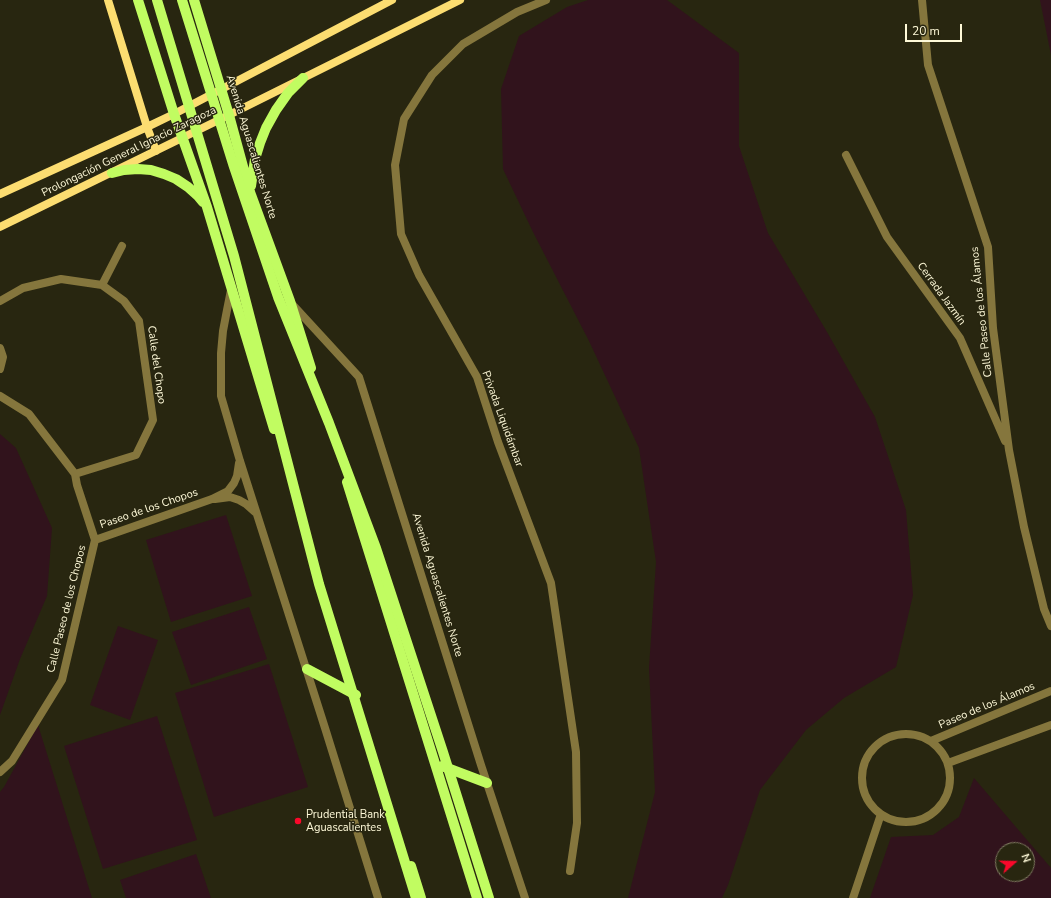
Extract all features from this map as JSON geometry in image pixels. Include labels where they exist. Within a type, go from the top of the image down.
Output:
[{"type":"main road","points":[[138,0],[174,114],[207,207],[356,695],[422,898]]},
{"type":"main road","points":[[157,0],[234,256],[319,584],[416,898]]},
{"type":"main road","points":[[182,0],[234,167],[278,297],[329,423],[376,548],[489,898]]},
{"type":"main road","name":"Avenida Aguascalientes Norte","points":[[194,0],[229,115],[250,192],[290,301],[476,898]]},
{"type":"main road","points":[[250,192],[255,159],[266,128],[288,93],[303,78]]},
{"type":"main road","points":[[112,173],[138,169],[151,170],[164,174],[176,179],[188,187],[207,207]]},
{"type":"main road","points":[[306,669],[356,695]]},
{"type":"main road","points":[[434,763],[487,782]]},
{"type":"street","points":[[108,0],[147,127],[156,151]]},
{"type":"street","name":"Prolongación General Ignacio Zaragoza","points":[[0,194],[174,114],[392,0]]},
{"type":"street","name":"Prolongación General Ignacio Zaragoza","points":[[0,227],[460,0]]},
{"type":"street","name":"Privada Liquidámbar","points":[[546,0],[517,12],[463,44],[432,75],[404,119],[395,165],[401,234],[419,275],[477,377],[498,442],[551,583],[576,752],[577,823],[570,871]]},
{"type":"street","name":"Calle Paseo de los Álamos","points":[[922,0],[928,65],[988,247],[993,328],[1010,450],[1024,527],[1044,609],[1051,626]]},
{"type":"street","name":"Cerrada Jazmín","points":[[846,155],[886,237],[960,338],[1010,450]]},
{"type":"street","points":[[102,285],[122,246]]},
{"type":"street","name":"Calle del Chopo","points":[[0,301],[24,288],[61,279],[102,285],[124,301],[139,321],[153,420],[136,455],[75,474]]},
{"type":"street","points":[[232,290],[226,310],[223,331],[221,396],[240,461],[378,898]]},
{"type":"street","name":"Avenida Aguascalientes Norte","points":[[290,301],[358,377],[525,898]]},
{"type":"street","points":[[0,348],[3,356],[0,369]]},
{"type":"street","name":"Calle Paseo de los Chopos","points":[[0,396],[29,414],[75,474],[76,485],[95,540],[62,680],[12,761],[0,772]]},
{"type":"street","name":"Paseo de los Chopos","points":[[95,540],[212,499],[228,491],[234,483],[240,461]]},
{"type":"street","name":"Paseo de los Chopos","points":[[212,499],[230,497],[239,500],[249,506],[258,516]]},
{"type":"street","name":"Paseo de los Álamos","points":[[931,741],[1051,691]]},
{"type":"street","points":[[948,763],[1051,725]]},
{"type":"street","name":"Paseo de los Álamos","points":[[898,734],[915,734],[931,741],[941,750],[948,763],[950,781],[945,799],[933,813],[916,821],[898,821],[881,814],[869,802],[863,786],[863,768],[870,753],[882,741],[898,734]]},
{"type":"street","points":[[853,898],[881,814]]},
{"type":"shaded area","points":[[588,0],[667,0],[739,53],[739,146],[768,233],[827,332],[875,417],[906,510],[913,595],[896,667],[844,698],[806,730],[760,790],[728,885],[722,898],[628,898],[655,792],[649,668],[656,562],[639,448],[589,341],[533,232],[503,169],[501,89],[519,36],[567,7]]},
{"type":"shaded area","points":[[1040,0],[1051,0],[1051,55]]},
{"type":"shaded area","points":[[0,434],[16,448],[52,528],[47,596],[20,659],[0,715]]},
{"type":"shaded area","points":[[226,515],[252,596],[171,622],[146,540]]},
{"type":"shaded area","points":[[249,607],[267,659],[191,685],[172,632]]},
{"type":"shaded area","points":[[118,626],[158,640],[130,720],[90,705]]},
{"type":"shaded area","points":[[269,664],[308,787],[214,817],[175,693]]},
{"type":"shaded area","points":[[157,716],[197,840],[103,869],[64,746]]},
{"type":"shaded area","points":[[38,725],[92,898],[0,898],[0,792]]},
{"type":"shaded area","points":[[974,778],[1029,842],[995,842],[995,882],[1035,882],[1035,849],[1051,868],[1051,898],[870,898],[891,837],[933,835],[959,817]]},
{"type":"shaded area","points":[[196,854],[211,898],[126,898],[120,880]]},
{"type":"place","name":"Prudential Bank Aguascalientes","points":[[298,821]]}]
